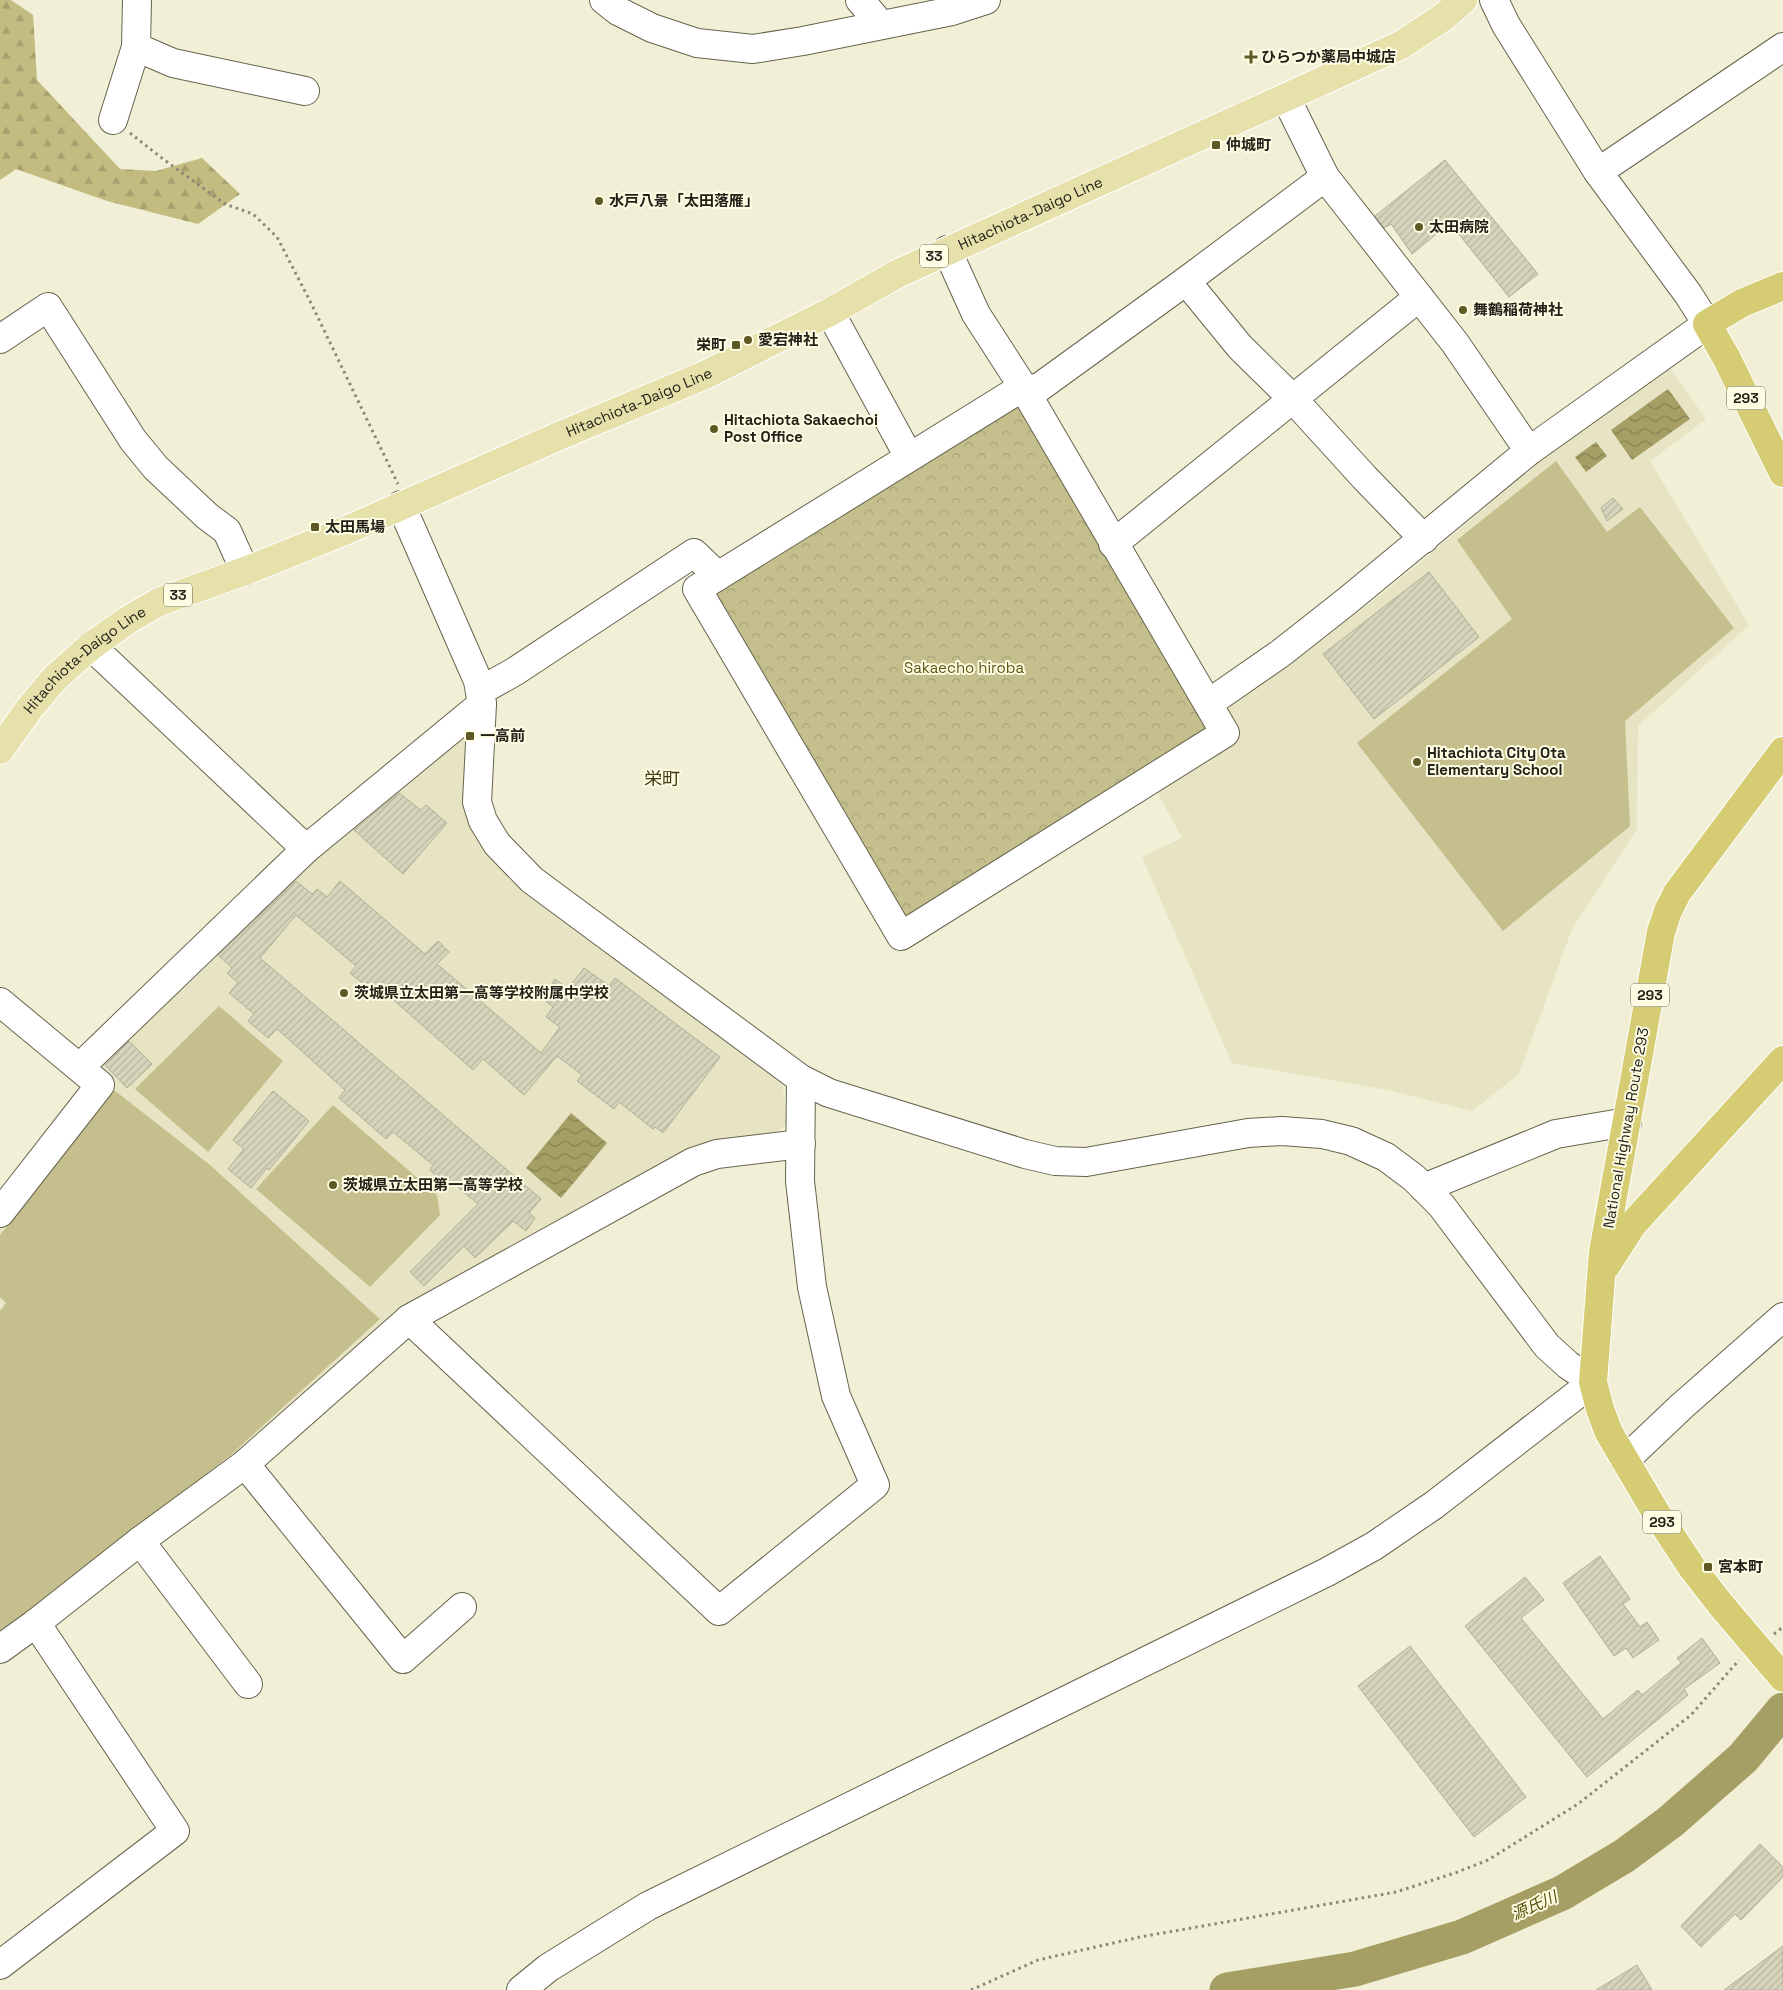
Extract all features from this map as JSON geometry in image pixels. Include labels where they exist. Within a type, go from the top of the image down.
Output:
[{"type":"highway","points":[[1707,324],[1742,303],[1783,286]]},
{"type":"highway","name":"293","points":[[1707,324],[1726,357],[1783,473]]},
{"type":"highway","name":"National Highway Route 293","points":[[1783,751],[1677,893],[1661,932],[1627,1122],[1622,1219],[1601,1274],[1593,1382],[1606,1425],[1658,1516],[1693,1569],[1757,1649],[1783,1678]]},
{"type":"highway","name":"National Highway Route 293","points":[[1622,1219],[1783,1060]]},
{"type":"main road","name":"Hitachiota-Daigo Line","points":[[0,750],[29,709],[55,678],[91,646],[128,620],[159,602],[245,571],[705,375],[830,312],[897,274],[947,250],[1401,45],[1442,18],[1463,0]]},
{"type":"street","points":[[114,120],[136,47],[137,0]]},
{"type":"street","points":[[604,0],[618,11],[661,31],[697,43],[753,49],[881,25],[952,10],[986,0]]},
{"type":"street","points":[[860,0],[881,25]]},
{"type":"street","points":[[1209,703],[1280,653],[1424,539],[1529,451],[1707,324],[1688,294],[1598,172],[1506,25],[1494,0]]},
{"type":"street","points":[[136,47],[173,63],[305,91]]},
{"type":"street","points":[[1598,172],[1783,47]]},
{"type":"street","points":[[1286,98],[1325,177],[1455,342],[1529,451]]},
{"type":"street","points":[[947,250],[976,314],[1023,387],[1225,733],[901,936],[697,589],[1023,387],[1037,389],[1186,282],[1325,177]]},
{"type":"street","points":[[1186,282],[1240,347],[1293,399],[1424,539]]},
{"type":"street","points":[[1113,544],[1419,297]]},
{"type":"street","points":[[0,339],[48,307],[133,440],[156,468],[206,516],[227,531],[245,571]]},
{"type":"street","points":[[830,312],[909,457]]},
{"type":"street","points":[[404,504],[478,680],[481,698],[477,802],[483,821],[497,844],[532,880],[801,1078],[829,1093],[1025,1154],[1055,1161],[1086,1162],[1248,1133],[1282,1130],[1322,1134],[1351,1141],[1386,1157],[1414,1178],[1441,1205],[1548,1346],[1568,1365],[1593,1382],[1434,1505],[1374,1546],[1327,1572],[648,1906],[548,1968],[524,1989]]},
{"type":"street","points":[[80,1067],[306,849],[481,698],[514,672],[694,553],[718,576]]},
{"type":"street","points":[[91,646],[306,849]]},
{"type":"street","points":[[0,1002],[100,1084],[0,1213]]},
{"type":"street","points":[[409,1319],[719,1610],[875,1486],[836,1396],[812,1288],[800,1181],[801,1078]]},
{"type":"street","points":[[1424,1188],[1556,1134],[1627,1122]]},
{"type":"street","points":[[0,1649],[140,1541],[245,1464],[409,1319],[693,1162],[716,1154],[801,1144]]},
{"type":"street","points":[[1625,1460],[1682,1406],[1783,1317]]},
{"type":"street","points":[[245,1464],[403,1659],[462,1607]]},
{"type":"street","points":[[140,1541],[248,1684]]},
{"type":"street","points":[[0,1965],[175,1831],[36,1623]]},
{"type":"path","points":[[114,120],[163,160],[225,204],[253,214],[277,237],[311,303],[404,504]]},
{"type":"path","points":[[971,1990],[1038,1960],[1140,1937],[1396,1892],[1488,1860],[1578,1804],[1691,1715],[1736,1662],[1757,1649],[1783,1627]]},
{"type":"shaded area","name":"Hitachiota City Ota Elementary School","points":[[1670,368],[1706,419],[1650,461],[1749,625],[1638,726],[1637,829],[1572,929],[1519,1074],[1472,1111],[1388,1090],[1232,1063],[1142,857],[1182,838],[1155,788],[1239,737],[1223,712],[1308,651],[1391,587],[1543,459]]},
{"type":"shaded area","name":"茨城県立太田第一高等学校","points":[[465,734],[469,742],[465,809],[782,1076],[785,1108],[790,1116],[790,1120],[778,1132],[760,1135],[458,1280],[0,1642],[0,1307],[2,1305],[0,1303],[0,1224],[94,1071],[324,842]]},
{"type":"green space","points":[[0,0],[11,0],[33,15],[37,80],[120,169],[156,171],[202,158],[240,194],[198,224],[107,201],[16,169],[0,180]]},
{"type":"green space","name":"Sakaecho hiroba","points":[[1019,401],[1219,731],[908,925],[708,598]]},
{"type":"green space","points":[[1556,461],[1607,532],[1640,507],[1734,628],[1625,721],[1630,826],[1503,931],[1357,743],[1512,619],[1457,540]]},
{"type":"green space","points":[[219,1006],[283,1061],[208,1152],[135,1089]]},
{"type":"green space","points":[[114,1090],[210,1165],[380,1319],[233,1453],[0,1636],[0,1311],[6,1303],[0,1297],[0,1235]]},
{"type":"green space","points":[[333,1105],[437,1195],[440,1215],[370,1287],[256,1189]]},
{"type":"water","points":[[1668,389],[1690,419],[1632,460],[1611,430]]},
{"type":"water","points":[[1596,442],[1607,456],[1586,472],[1575,457]]},
{"type":"water","points":[[571,1113],[607,1143],[561,1198],[526,1168]]},
{"type":"building","name":"太田病院","points":[[1445,160],[1538,274],[1509,297],[1450,223],[1412,254],[1391,224],[1384,228],[1375,216]]},
{"type":"building","points":[[1613,498],[1623,509],[1607,521],[1601,508]]},
{"type":"building","points":[[1429,572],[1479,637],[1374,719],[1323,654]]},
{"type":"building","points":[[399,793],[421,810],[426,805],[447,823],[403,874],[354,830]]},
{"type":"building","points":[[296,881],[312,894],[317,889],[327,897],[340,881],[425,954],[438,941],[449,952],[437,964],[541,1053],[560,1027],[546,1017],[553,1007],[542,998],[555,979],[568,989],[584,968],[609,986],[615,978],[720,1057],[663,1133],[655,1127],[653,1129],[619,1102],[614,1109],[577,1081],[582,1075],[557,1056],[524,1095],[483,1059],[473,1070],[389,996],[387,998],[375,987],[372,991],[350,973],[356,966],[296,915],[260,958],[541,1199],[529,1213],[535,1218],[526,1231],[513,1221],[475,1258],[464,1246],[424,1286],[410,1272],[478,1204],[447,1178],[443,1182],[430,1170],[433,1165],[393,1132],[386,1139],[339,1098],[345,1090],[277,1029],[268,1038],[248,1021],[254,1014],[229,993],[238,983],[227,973],[232,968],[218,955]]},
{"type":"building","points":[[129,1041],[152,1064],[127,1088],[105,1065]]},
{"type":"building","points":[[273,1091],[309,1121],[269,1170],[267,1168],[251,1188],[228,1169],[244,1149],[233,1140]]},
{"type":"building","points":[[1600,1556],[1630,1599],[1623,1604],[1640,1627],[1647,1622],[1659,1640],[1633,1658],[1626,1648],[1614,1656],[1563,1583]]},
{"type":"building","points":[[1525,1577],[1544,1600],[1521,1618],[1603,1719],[1638,1690],[1642,1695],[1681,1663],[1677,1658],[1702,1638],[1720,1663],[1684,1689],[1688,1695],[1587,1777],[1465,1626]]},
{"type":"building","points":[[1410,1646],[1526,1797],[1474,1837],[1358,1686]]},
{"type":"building","points":[[1760,1844],[1783,1867],[1783,1877],[1741,1920],[1735,1914],[1701,1947],[1681,1926]]},
{"type":"building","points":[[1783,1946],[1783,1990],[1724,1990]]},
{"type":"building","points":[[1637,1965],[1652,1990],[1596,1990]]},
{"type":"waterway","name":"源氏川","points":[[1227,1990],[1355,1969],[1462,1937],[1562,1893],[1624,1856],[1670,1822],[1743,1758],[1783,1710]]},
{"type":"place","name":"ひらつか薬局中城店","points":[[1251,57]]},
{"type":"place","name":"仲城町","points":[[1216,145]]},
{"type":"place","name":"水戸八景「太田落雁」","points":[[599,201]]},
{"type":"place","name":"太田病院","points":[[1419,227]]},
{"type":"place","name":"舞鶴稲荷神社","points":[[1463,310]]},
{"type":"place","name":"愛宕神社","points":[[748,340]]},
{"type":"place","name":"栄町","points":[[736,345]]},
{"type":"place","name":"Hitachiota Sakaechoi Post Office","points":[[714,429]]},
{"type":"place","name":"太田馬場","points":[[315,527]]},
{"type":"place","name":"一高前","points":[[470,736]]},
{"type":"place","name":"Hitachiota City Ota Elementary School","points":[[1417,762]]},
{"type":"place","name":"茨城県立太田第一高等学校附属中学校","points":[[344,993]]},
{"type":"place","name":"茨城県立太田第一高等学校","points":[[333,1185]]},
{"type":"place","name":"宮本町","points":[[1708,1567]]},
{"type":"district","name":"栄町","points":[[662,779]]}]
